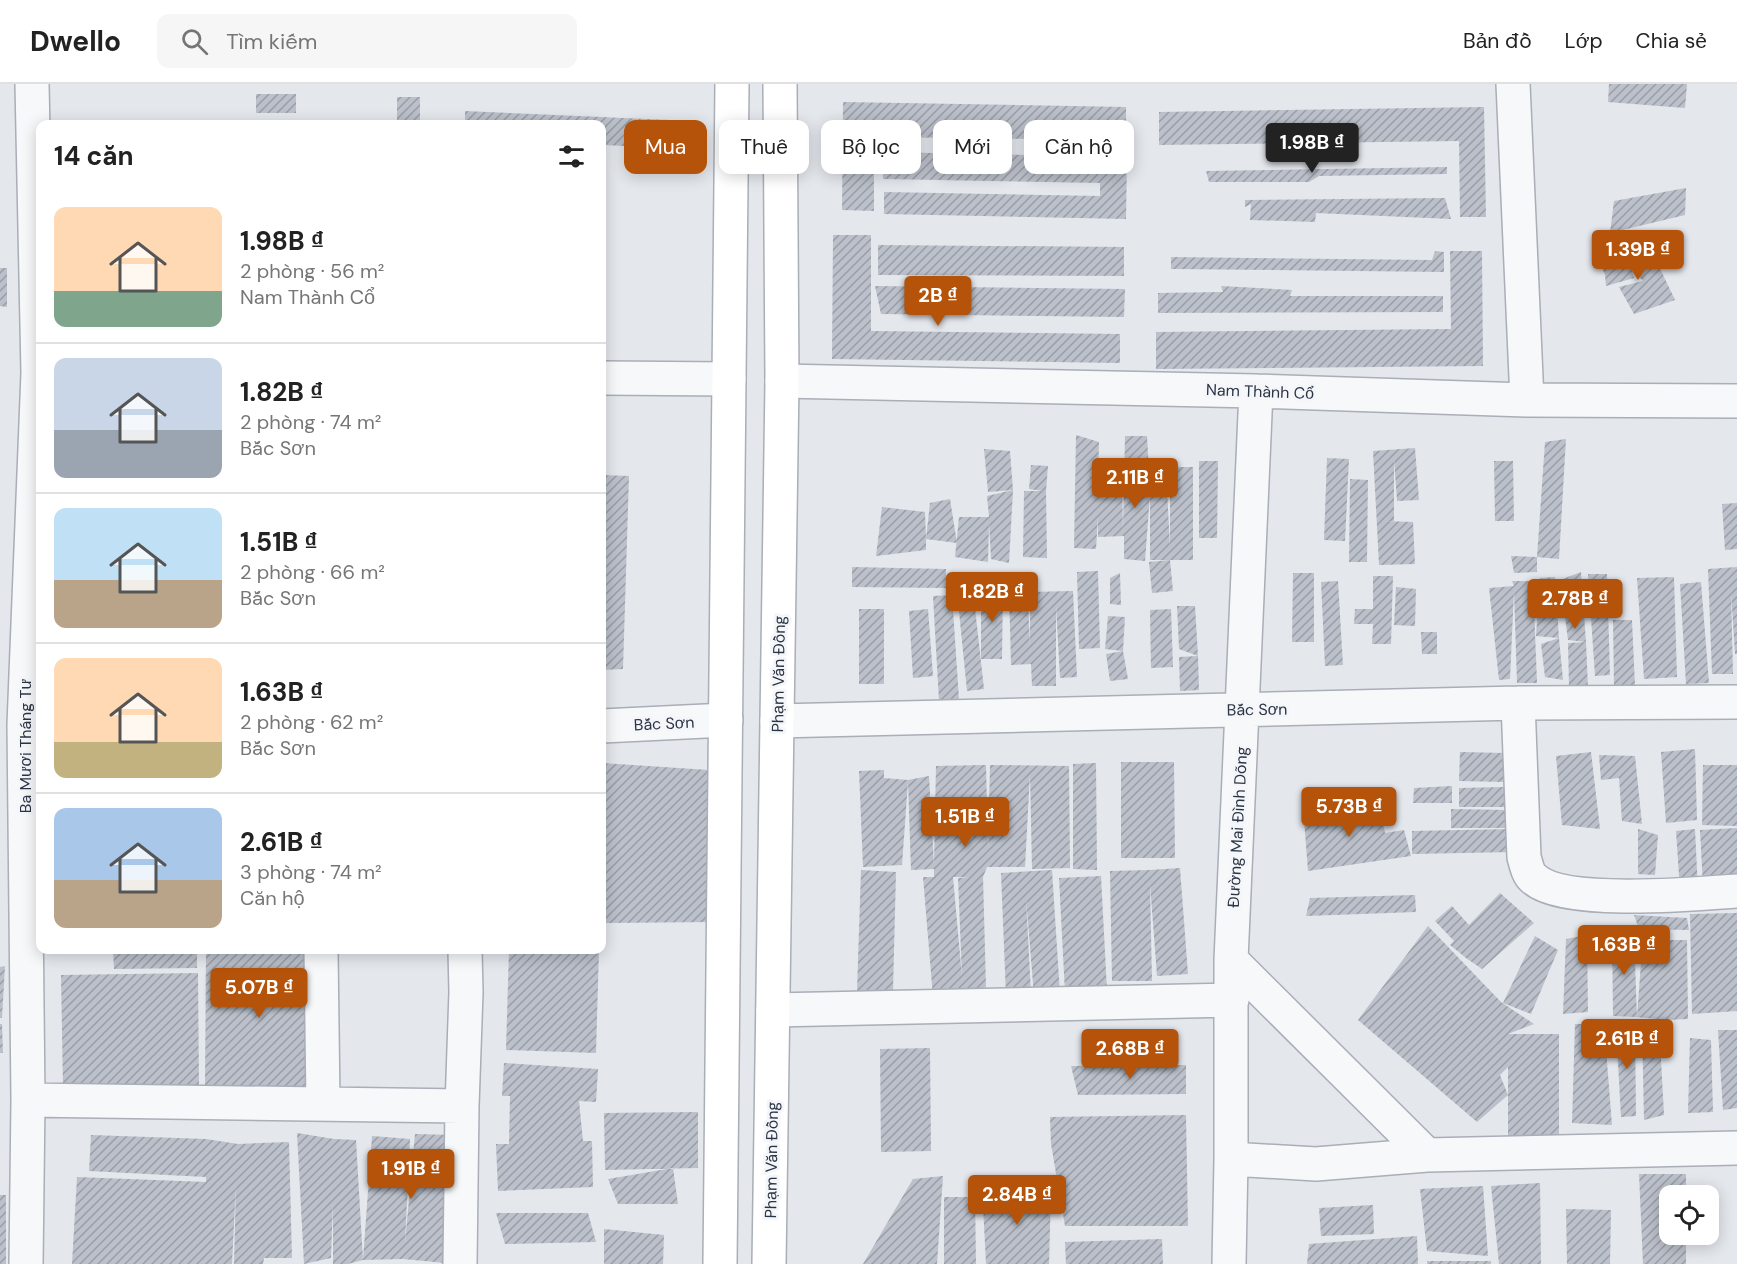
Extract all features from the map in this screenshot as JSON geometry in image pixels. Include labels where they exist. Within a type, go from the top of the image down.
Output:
[{"type":"street","name":"Ba Mươi Tháng Tư","points":[[32,84],[36,249]]},
{"type":"street","points":[[720,1264],[732,84]]},
{"type":"street","name":"Phạm Văn Đồng","points":[[769,1264],[782,381],[780,84]]},
{"type":"street","points":[[1513,84],[1527,400]]},
{"type":"street","points":[[606,378],[782,381]]},
{"type":"street","name":"Nam Thành Cổ","points":[[782,381],[1256,391],[1527,400],[1737,401]]},
{"type":"street","name":"Đường Mai Đình Dõng","points":[[1228,1264],[1231,1159],[1231,960],[1256,391]]},
{"type":"street","name":"Ba Mươi Tháng Tư","points":[[26,1264],[28,1100],[21,725],[36,432]]},
{"type":"street","name":"Bắc Sơn","points":[[777,721],[1518,703],[1737,702]]},
{"type":"street","points":[[1518,703],[1524,857],[1531,877],[1541,885],[1560,891],[1589,895],[1670,896],[1737,891]]},
{"type":"street","points":[[726,720],[777,721]]},
{"type":"street","name":"Bắc Sơn","points":[[606,726],[726,720]]},
{"type":"street","points":[[321,954],[322,1104]]},
{"type":"street","points":[[460,1264],[465,954]]},
{"type":"street","points":[[1231,960],[1427,1155]]},
{"type":"street","points":[[722,1014],[773,1010],[1232,1000]]},
{"type":"street","points":[[28,1100],[462,1106]]},
{"type":"street","points":[[1231,1159],[1316,1164],[1427,1155],[1737,1148]]},
{"type":"building","points":[[1609,84],[1687,84],[1685,108],[1608,102]]},
{"type":"building","points":[[256,94],[296,94],[296,113],[256,113]]},
{"type":"building","points":[[397,97],[420,97],[420,120],[397,120]]},
{"type":"building","points":[[843,102],[1126,107],[1126,120],[1024,120],[1024,139],[1012,139],[1012,120],[933,120],[933,138],[921,138],[921,120],[843,120]]},
{"type":"building","points":[[1484,107],[1486,217],[1460,217],[1459,141],[1159,145],[1159,112]]},
{"type":"building","points":[[465,111],[671,120],[624,120],[624,146],[606,145],[606,120],[465,120]]},
{"type":"building","points":[[921,153],[933,153],[933,174],[1012,174],[1012,155],[1024,155],[1024,174],[1127,174],[1126,219],[884,214],[884,192],[1100,196],[1100,183],[883,179],[883,174],[921,174]]},
{"type":"building","points":[[1447,167],[1447,174],[1319,176],[1309,182],[1209,182],[1206,171]]},
{"type":"building","points":[[842,174],[874,174],[874,211],[842,210]]},
{"type":"building","points":[[1686,188],[1685,215],[1610,233],[1614,201]]},
{"type":"building","points":[[1445,198],[1451,219],[1316,213],[1315,222],[1250,220],[1251,204],[1245,207],[1245,200]]},
{"type":"building","points":[[833,235],[871,235],[871,331],[1120,334],[1120,363],[832,359]]},
{"type":"building","points":[[878,245],[1124,247],[1124,276],[878,275]]},
{"type":"building","points":[[1632,248],[1631,267],[1634,278],[1606,286],[1605,275],[1599,260]]},
{"type":"building","points":[[1435,251],[1444,252],[1444,272],[1171,269],[1171,257],[1432,260]]},
{"type":"building","points":[[1450,251],[1482,251],[1483,366],[1156,369],[1156,332],[1451,329]]},
{"type":"building","points":[[1654,256],[1675,300],[1634,314],[1619,287],[1643,281],[1631,267]]},
{"type":"building","points":[[0,268],[7,268],[7,307],[0,306]]},
{"type":"building","points":[[875,286],[1125,289],[1124,317],[881,314]]},
{"type":"building","points":[[1221,286],[1292,290],[1290,296],[1443,296],[1443,312],[1158,313],[1158,293],[1223,292]]},
{"type":"building","points":[[1076,435],[1099,442],[1098,480],[1122,479],[1123,531],[1125,436],[1147,436],[1150,489],[1167,488],[1170,547],[1170,467],[1193,467],[1193,560],[1150,560],[1150,495],[1145,561],[1124,559],[1124,536],[1098,537],[1098,517],[1096,549],[1074,548]]},
{"type":"building","points":[[1566,439],[1559,559],[1537,557],[1545,442]]},
{"type":"building","points":[[1415,448],[1419,500],[1397,501],[1394,459],[1394,521],[1385,521],[1413,522],[1415,564],[1379,565],[1373,451]]},
{"type":"building","points":[[984,449],[1010,451],[1013,490],[988,492]]},
{"type":"building","points":[[1327,458],[1349,459],[1345,541],[1324,540]]},
{"type":"building","points":[[1199,461],[1218,461],[1217,538],[1199,538]]},
{"type":"building","points":[[1494,461],[1513,461],[1514,521],[1495,521]]},
{"type":"building","points":[[1031,465],[1048,466],[1047,558],[1023,557],[1024,491],[1043,491],[1029,489]]},
{"type":"building","points":[[606,475],[629,476],[623,669],[606,670]]},
{"type":"building","points":[[1350,479],[1368,480],[1367,562],[1349,562]]},
{"type":"building","points":[[1013,490],[1009,563],[991,559],[989,523],[988,562],[955,557],[959,517],[989,517],[987,496]]},
{"type":"building","points":[[950,499],[957,543],[926,539],[930,503]]},
{"type":"building","points":[[1737,503],[1737,549],[1725,550],[1722,504]]},
{"type":"building","points":[[882,507],[925,512],[926,550],[876,556]]},
{"type":"building","points":[[1511,556],[1537,557],[1537,572],[1514,573]]},
{"type":"building","points":[[1170,560],[1173,591],[1152,593],[1149,562]]},
{"type":"building","points":[[852,567],[946,569],[946,588],[852,587]]},
{"type":"building","points":[[1737,567],[1737,654],[1735,654],[1731,592],[1733,674],[1712,674],[1708,569]]},
{"type":"building","points":[[1098,571],[1100,648],[1079,649],[1077,572]]},
{"type":"building","points":[[1581,572],[1586,642],[1568,640],[1560,580]]},
{"type":"building","points":[[1120,573],[1121,605],[1110,604],[1110,578]]},
{"type":"building","points":[[1293,573],[1314,573],[1314,642],[1292,642]]},
{"type":"building","points":[[1588,574],[1607,574],[1610,675],[1595,676]]},
{"type":"building","points":[[1373,576],[1393,576],[1391,644],[1372,644],[1373,624],[1354,624],[1355,609],[1373,609]]},
{"type":"building","points":[[1555,577],[1559,638],[1536,636],[1540,578]]},
{"type":"building","points":[[1674,577],[1677,677],[1644,679],[1637,578]]},
{"type":"building","points":[[1027,581],[1030,645],[1030,592],[1073,591],[1077,677],[1060,678],[1056,606],[1056,686],[1032,686],[1031,664],[1011,665],[1009,591]]},
{"type":"building","points":[[1338,581],[1343,665],[1325,666],[1321,582]]},
{"type":"building","points":[[1512,581],[1533,581],[1537,683],[1517,683],[1514,591],[1510,679],[1499,680],[1489,588],[1514,586]]},
{"type":"building","points":[[1701,582],[1709,683],[1686,684],[1680,584]]},
{"type":"building","points":[[981,587],[1003,587],[1002,659],[981,659]]},
{"type":"building","points":[[1396,587],[1416,589],[1415,626],[1394,625]]},
{"type":"building","points":[[973,590],[984,689],[967,691],[957,592]]},
{"type":"building","points":[[952,595],[959,699],[939,701],[933,596]]},
{"type":"building","points":[[1177,606],[1195,606],[1198,656],[1179,649]]},
{"type":"building","points":[[859,609],[884,609],[884,684],[859,684]]},
{"type":"building","points":[[928,609],[933,676],[913,678],[909,611]]},
{"type":"building","points":[[1171,609],[1173,667],[1151,668],[1150,610]]},
{"type":"building","points":[[1108,616],[1125,617],[1123,651],[1105,649]]},
{"type":"building","points":[[1613,620],[1632,620],[1635,686],[1614,686]]},
{"type":"building","points":[[1421,632],[1437,632],[1437,654],[1422,654]]},
{"type":"building","points":[[1559,638],[1563,680],[1545,677],[1541,644]]},
{"type":"building","points":[[1586,642],[1588,688],[1569,688],[1568,643]]},
{"type":"building","points":[[1123,651],[1128,679],[1110,681],[1106,654]]},
{"type":"building","points":[[1198,656],[1199,690],[1180,691],[1179,657]]},
{"type":"building","points":[[1695,749],[1697,820],[1666,823],[1661,752]]},
{"type":"building","points":[[1460,752],[1505,753],[1504,782],[1459,781]]},
{"type":"building","points":[[1591,752],[1600,829],[1562,825],[1556,756]]},
{"type":"building","points":[[1599,755],[1635,756],[1642,824],[1622,821],[1619,778],[1601,780]]},
{"type":"building","points":[[1121,762],[1174,762],[1175,858],[1121,858]]},
{"type":"building","points":[[606,763],[724,771],[716,922],[606,923]]},
{"type":"building","points":[[1096,763],[1097,870],[1073,869],[1073,764]]},
{"type":"building","points":[[986,765],[988,849],[990,765],[1069,766],[1070,868],[1032,869],[1030,774],[1025,867],[987,867],[983,877],[986,987],[962,995],[933,997],[923,877],[934,877],[934,869],[911,870],[908,782],[902,865],[863,867],[859,771],[884,770],[884,778],[908,780],[929,776],[934,865],[936,766]],"holes":[[[953,877],[970,877],[958,878],[962,977]]]},
{"type":"building","points":[[1703,765],[1737,765],[1737,826],[1702,825]]},
{"type":"building","points":[[1452,786],[1452,803],[1413,803],[1414,788]]},
{"type":"building","points":[[1504,787],[1505,807],[1459,807],[1459,788]]},
{"type":"building","points":[[1303,807],[1380,808],[1385,833],[1404,830],[1411,856],[1308,871]]},
{"type":"building","points":[[1451,809],[1506,810],[1505,828],[1451,828]]},
{"type":"building","points":[[1737,828],[1737,885],[1703,886],[1700,830]]},
{"type":"building","points":[[1512,829],[1513,852],[1412,854],[1412,831]]},
{"type":"building","points":[[1638,829],[1658,835],[1655,875],[1638,874]]},
{"type":"building","points":[[1695,829],[1698,891],[1680,890],[1676,831]]},
{"type":"building","points":[[1180,868],[1188,974],[1157,976],[1150,884],[1152,981],[1112,981],[1110,871]]},
{"type":"building","points":[[861,870],[896,872],[893,991],[857,991]]},
{"type":"building","points":[[1052,870],[1060,994],[1034,996],[1026,897],[1031,994],[1006,996],[1001,873]]},
{"type":"building","points":[[1101,876],[1107,991],[1065,993],[1059,878]]},
{"type":"building","points":[[1500,893],[1534,923],[1482,969],[1450,945],[1454,941],[1435,921],[1452,906],[1469,925]]},
{"type":"building","points":[[1415,895],[1416,912],[1306,916],[1310,898]]},
{"type":"building","points":[[1737,913],[1737,1011],[1692,1014],[1690,914]]},
{"type":"building","points":[[1634,915],[1687,918],[1689,930],[1639,929]]},
{"type":"building","points":[[1428,926],[1501,1002],[1534,1024],[1508,1034],[1559,1034],[1559,1137],[1508,1137],[1508,1095],[1477,1122],[1358,1020]],"holes":[[[1508,1067],[1508,1095],[1500,1075]]]},
{"type":"building","points":[[1612,932],[1634,935],[1637,1017],[1613,1016]]},
{"type":"building","points":[[1587,935],[1588,1012],[1563,1014],[1566,939]]},
{"type":"building","points":[[1643,935],[1662,940],[1687,940],[1688,1019],[1666,1020],[1637,1017]]},
{"type":"building","points":[[1535,936],[1558,950],[1531,1014],[1503,1003]]},
{"type":"building","points":[[113,954],[197,954],[197,968],[114,969]]},
{"type":"building","points":[[206,954],[312,954],[311,1088],[205,1087]]},
{"type":"building","points":[[509,954],[599,954],[596,1053],[506,1050]]},
{"type":"building","points":[[5,966],[2,1018],[0,1018],[0,967]]},
{"type":"building","points":[[198,973],[199,1086],[63,1088],[61,975]]},
{"type":"building","points":[[1659,1023],[1664,1115],[1644,1120],[1642,1024]]},
{"type":"building","points":[[0,1024],[2,1024],[3,1053],[0,1053]]},
{"type":"building","points":[[1575,1024],[1604,1024],[1612,1125],[1572,1123]]},
{"type":"building","points":[[1616,1027],[1635,1027],[1636,1116],[1621,1117]]},
{"type":"building","points":[[1718,1030],[1737,1030],[1737,1108],[1723,1110]]},
{"type":"building","points":[[1690,1038],[1711,1040],[1713,1112],[1688,1113]]},
{"type":"building","points":[[930,1048],[931,1151],[881,1152],[880,1049]]},
{"type":"building","points":[[504,1063],[598,1069],[596,1102],[579,1101],[583,1141],[592,1141],[593,1187],[498,1191],[496,1144],[509,1144],[510,1096],[502,1096]]},
{"type":"building","points":[[1186,1065],[1186,1094],[1078,1095],[1071,1066]]},
{"type":"building","points":[[698,1112],[698,1168],[605,1170],[604,1113]]},
{"type":"building","points":[[1186,1115],[1188,1226],[1065,1226],[1051,1144],[1050,1117]]},
{"type":"building","points":[[297,1133],[356,1140],[363,1260],[348,1264],[333,1264],[333,1203],[331,1258],[304,1264]]},
{"type":"building","points":[[415,1134],[453,1135],[456,1264],[403,1259],[363,1260],[372,1136],[410,1139],[405,1243]]},
{"type":"building","points":[[91,1135],[206,1139],[238,1144],[289,1142],[292,1258],[264,1258],[263,1264],[234,1264],[236,1185],[232,1264],[72,1264],[77,1177],[206,1182],[206,1177],[89,1171]]},
{"type":"building","points":[[673,1168],[678,1204],[618,1204],[608,1179]]},
{"type":"building","points":[[1639,1174],[1686,1174],[1686,1185],[1659,1185],[1659,1245],[1686,1245],[1686,1264],[1643,1264]]},
{"type":"building","points":[[943,1176],[937,1264],[863,1264],[913,1179]]},
{"type":"building","points":[[1540,1183],[1541,1264],[1499,1264],[1491,1186]]},
{"type":"building","points":[[982,1186],[1051,1192],[1049,1264],[986,1264]]},
{"type":"building","points":[[1483,1186],[1488,1256],[1427,1251],[1420,1189]]},
{"type":"building","points":[[0,1195],[6,1195],[6,1264],[0,1264]]},
{"type":"building","points":[[944,1197],[975,1197],[976,1264],[944,1264]]},
{"type":"building","points":[[1373,1205],[1374,1234],[1321,1236],[1319,1208]]},
{"type":"building","points":[[1566,1209],[1611,1210],[1610,1264],[1567,1264]]},
{"type":"building","points":[[496,1213],[588,1213],[596,1242],[505,1244]]},
{"type":"building","points":[[604,1229],[664,1235],[663,1264],[604,1264]]},
{"type":"building","points":[[1417,1236],[1418,1264],[1307,1264],[1309,1244]]},
{"type":"building","points":[[1162,1239],[1163,1264],[1066,1264],[1065,1242]]},
{"type":"building","points":[[1427,1261],[1491,1261],[1491,1264],[1427,1264]]}]
